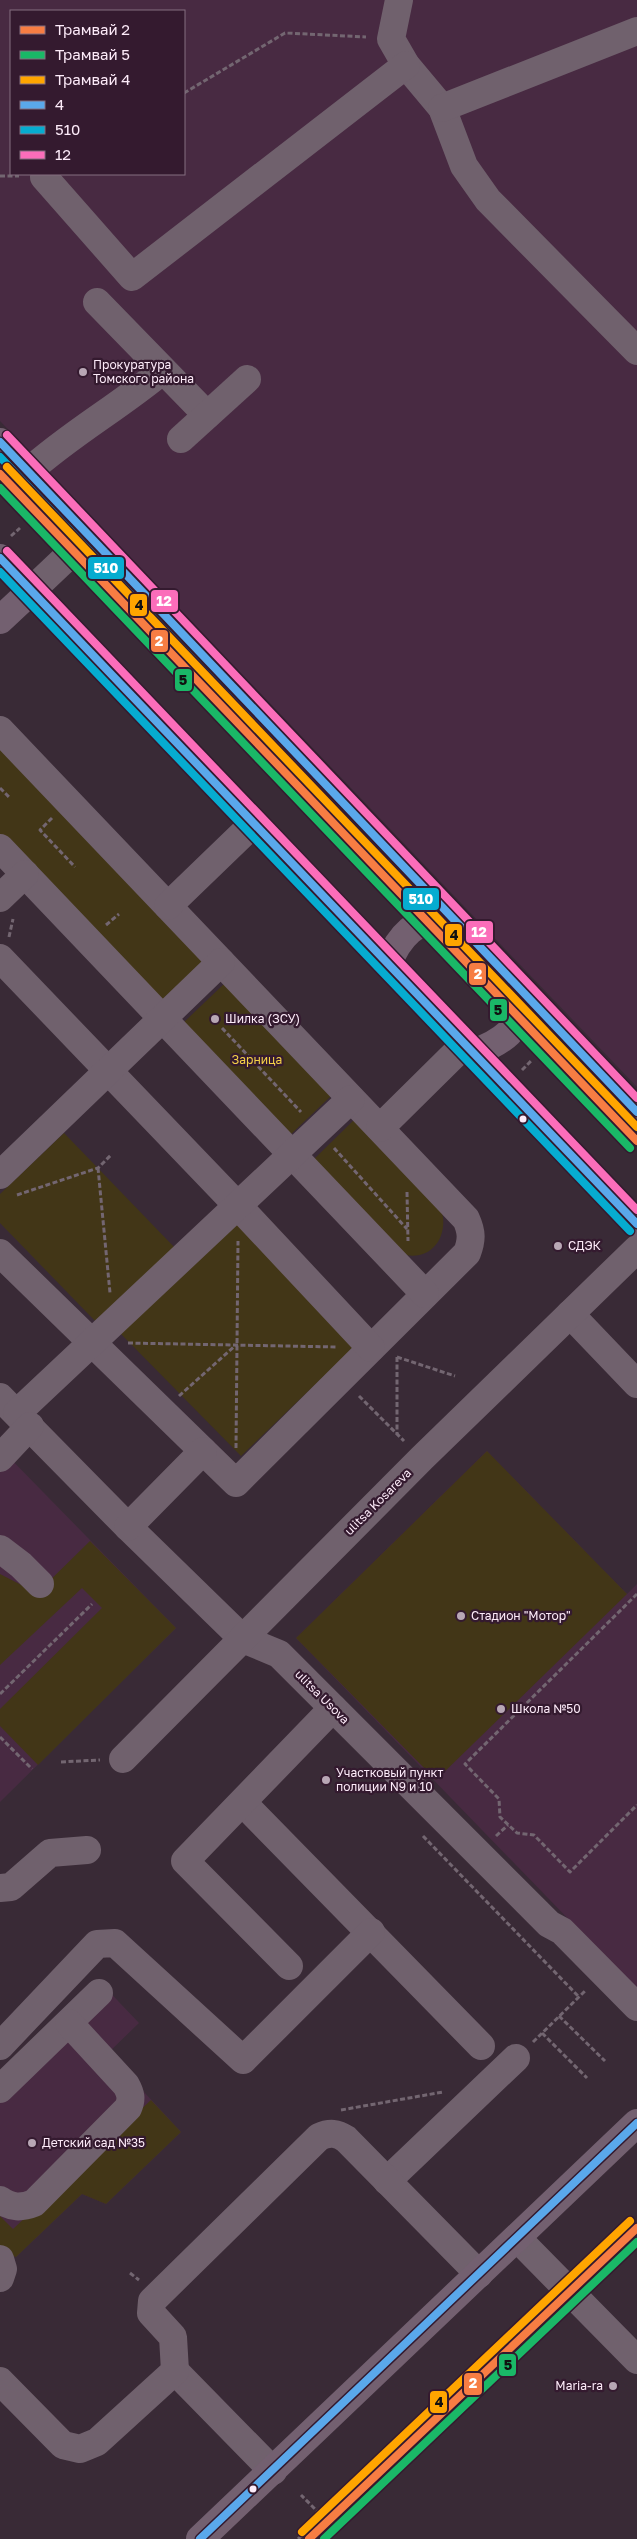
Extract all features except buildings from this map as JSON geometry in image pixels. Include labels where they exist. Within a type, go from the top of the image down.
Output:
[{"type":"main road","points":[[0,442],[88,537],[637,1112]]},
{"type":"main road","points":[[0,558],[637,1224]]},
{"type":"main road","points":[[0,620],[31,591]]},
{"type":"main road","points":[[388,964],[400,940],[413,926],[424,919],[446,912]]},
{"type":"main road","points":[[469,1049],[494,1046],[508,1035],[520,1020],[530,999]]},
{"type":"main road","points":[[200,2539],[637,2124]]},
{"type":"street","points":[[399,0],[391,39],[406,65],[442,108],[464,166],[488,200],[637,351]]},
{"type":"street","points":[[442,108],[637,32]]},
{"type":"street","points":[[44,176],[132,277],[406,65]]},
{"type":"street","points":[[97,302],[162,371],[207,415]]},
{"type":"street","points":[[28,472],[51,451],[141,388],[162,371]]},
{"type":"street","points":[[182,439],[247,379]]},
{"type":"street","points":[[31,591],[88,537]]},
{"type":"street","points":[[0,730],[466,1219],[471,1230],[471,1242],[466,1252],[417,1285],[397,1322],[236,1483],[0,1253]]},
{"type":"street","points":[[168,906],[254,823]]},
{"type":"street","points":[[0,848],[417,1285]]},
{"type":"street","points":[[0,898],[25,874]]},
{"type":"street","points":[[0,958],[238,1206],[371,1348]]},
{"type":"street","points":[[4,1186],[108,1071],[221,962]]},
{"type":"street","points":[[380,1128],[469,1049]]},
{"type":"street","points":[[0,1458],[16,1412],[113,1324],[351,1099]]},
{"type":"street","name":"ulitsa Kosareva","points":[[123,1760],[422,1458],[637,1249]]},
{"type":"street","points":[[570,1314],[637,1384]]},
{"type":"street","name":"ulitsa Usova","points":[[16,1412],[128,1527],[243,1639],[279,1654],[549,1924],[562,1931],[637,2007]]},
{"type":"street","points":[[128,1527],[203,1451]]},
{"type":"street","points":[[0,1549],[21,1565],[40,1584]]},
{"type":"street","points":[[289,1966],[185,1861],[333,1708]]},
{"type":"street","points":[[243,1803],[482,2046]]},
{"type":"street","points":[[0,1888],[11,1887],[50,1853],[87,1850]]},
{"type":"street","points":[[0,2046],[98,1944],[115,1943],[243,2060],[371,1932]]},
{"type":"street","points":[[0,2089],[99,1993]]},
{"type":"street","points":[[0,2200],[12,2206],[23,2208],[34,2203],[128,2108],[131,2102],[130,2093],[126,2085],[69,2023]]},
{"type":"street","points":[[387,2181],[516,2058]]},
{"type":"street","points":[[273,2471],[175,2370],[173,2337],[152,2314],[152,2301],[319,2137],[333,2133],[340,2135],[479,2274]]},
{"type":"street","points":[[517,2238],[637,2360]]},
{"type":"street","points":[[0,2259],[3,2269],[0,2278]]},
{"type":"street","points":[[5,2395],[63,2445],[80,2449],[97,2442],[175,2370]]},
{"type":"path","points":[[185,92],[285,33],[391,39]]},
{"type":"path","points":[[0,788],[9,797]]},
{"type":"path","points":[[40,830],[75,867]]},
{"type":"path","points":[[222,1028],[408,1229]]},
{"type":"path","points":[[4,1186],[98,1168],[111,1155]]},
{"type":"path","points":[[406,1156],[408,1229],[417,1285]]},
{"type":"path","points":[[98,1168],[113,1324]]},
{"type":"path","points":[[236,1483],[238,1206]]},
{"type":"path","points":[[397,1322],[398,1434]]},
{"type":"path","points":[[92,1343],[237,1344],[371,1348],[455,1376]]},
{"type":"path","points":[[162,1411],[237,1344]]},
{"type":"path","points":[[340,1378],[422,1458]]},
{"type":"path","points":[[637,1594],[465,1764],[499,1799],[500,1816],[517,1834],[534,1835],[570,1872],[637,1805]]},
{"type":"path","points":[[0,1694],[92,1604]]},
{"type":"path","points":[[0,1737],[32,1769]]},
{"type":"path","points":[[61,1762],[123,1760]]},
{"type":"path","points":[[420,1833],[579,1997]]},
{"type":"path","points":[[516,2058],[604,1974]]},
{"type":"path","points":[[559,2016],[605,2061]]},
{"type":"path","points":[[542,2033],[587,2078]]},
{"type":"path","points":[[337,2110],[451,2090]]},
{"type":"path","points":[[298,2539],[323,2517],[302,2495]]},
{"type":"shaded area","points":[[0,0],[637,0],[637,1087],[0,421]]},
{"type":"shaded area","points":[[0,1448],[176,1628],[0,1802]]},
{"type":"shaded area","name":"Школа №50","points":[[487,1451],[627,1594],[637,1584],[637,1990],[296,1638]]},
{"type":"shaded area","points":[[99,1981],[139,2023],[108,2053],[181,2132],[106,2204],[82,2194],[16,2257],[0,2252],[0,2078]]},
{"type":"green space","points":[[0,746],[204,961],[160,1002],[0,834]]},
{"type":"green space","name":"Зарница","points":[[225,983],[331,1096],[288,1137],[182,1024]]},
{"type":"green space","points":[[355,1119],[435,1199],[443,1217],[443,1227],[437,1243],[425,1253],[408,1255],[399,1253],[310,1163]]},
{"type":"green space","points":[[64,1133],[176,1249],[98,1324],[0,1223],[0,1194]]},
{"type":"green space","points":[[237,1222],[357,1344],[241,1456],[121,1334]]},
{"type":"green space","name":"Стадион \"Мотор\"","points":[[487,1451],[627,1594],[436,1780],[296,1638]]},
{"type":"green space","points":[[90,1541],[176,1628],[38,1765],[0,1726],[0,1709],[102,1608],[82,1588],[0,1665],[0,1574],[37,1593]]},
{"type":"green space","points":[[151,2100],[181,2132],[106,2204],[82,2194],[16,2257],[0,2252],[0,2216],[13,2229]]},
{"type":"tram line","name":"4","points":[[7,467],[637,1127]]},
{"type":"tram line","name":"2","points":[[0,474],[637,1141]]},
{"type":"tram line","name":"5","points":[[0,488],[630,1148]]},
{"type":"tram line","name":"4","points":[[302,2532],[630,2221]]},
{"type":"tram line","name":"2","points":[[309,2539],[637,2228]]},
{"type":"tram line","name":"5","points":[[324,2539],[637,2242]]},
{"type":"transit line","name":"12","points":[[7,435],[637,1098]]},
{"type":"transit line","name":"4","points":[[0,442],[637,1112]]},
{"type":"transit line","name":"510","points":[[0,457],[630,1119]]},
{"type":"transit line","name":"12","points":[[7,551],[637,1210]]},
{"type":"transit line","name":"4","points":[[0,558],[637,1224]]},
{"type":"transit line","name":"510","points":[[0,572],[630,1231]]},
{"type":"transit line","name":"4","points":[[200,2539],[637,2123]]},
{"type":"place","name":"Прокуратура Томского района","points":[[83,372]]},
{"type":"place","name":"Шилка (ЗСУ)","points":[[215,1019]]},
{"type":"place","name":"СДЭК","points":[[558,1246]]},
{"type":"place","name":"Стадион \"Мотор\"","points":[[461,1616]]},
{"type":"place","name":"Школа №50","points":[[501,1709]]},
{"type":"place","name":"Участковый пункт полиции N9 и 10","points":[[326,1780]]},
{"type":"place","name":"Детский сад №35","points":[[32,2143]]},
{"type":"place","name":"Maria-ra","points":[[613,2386]]}]
